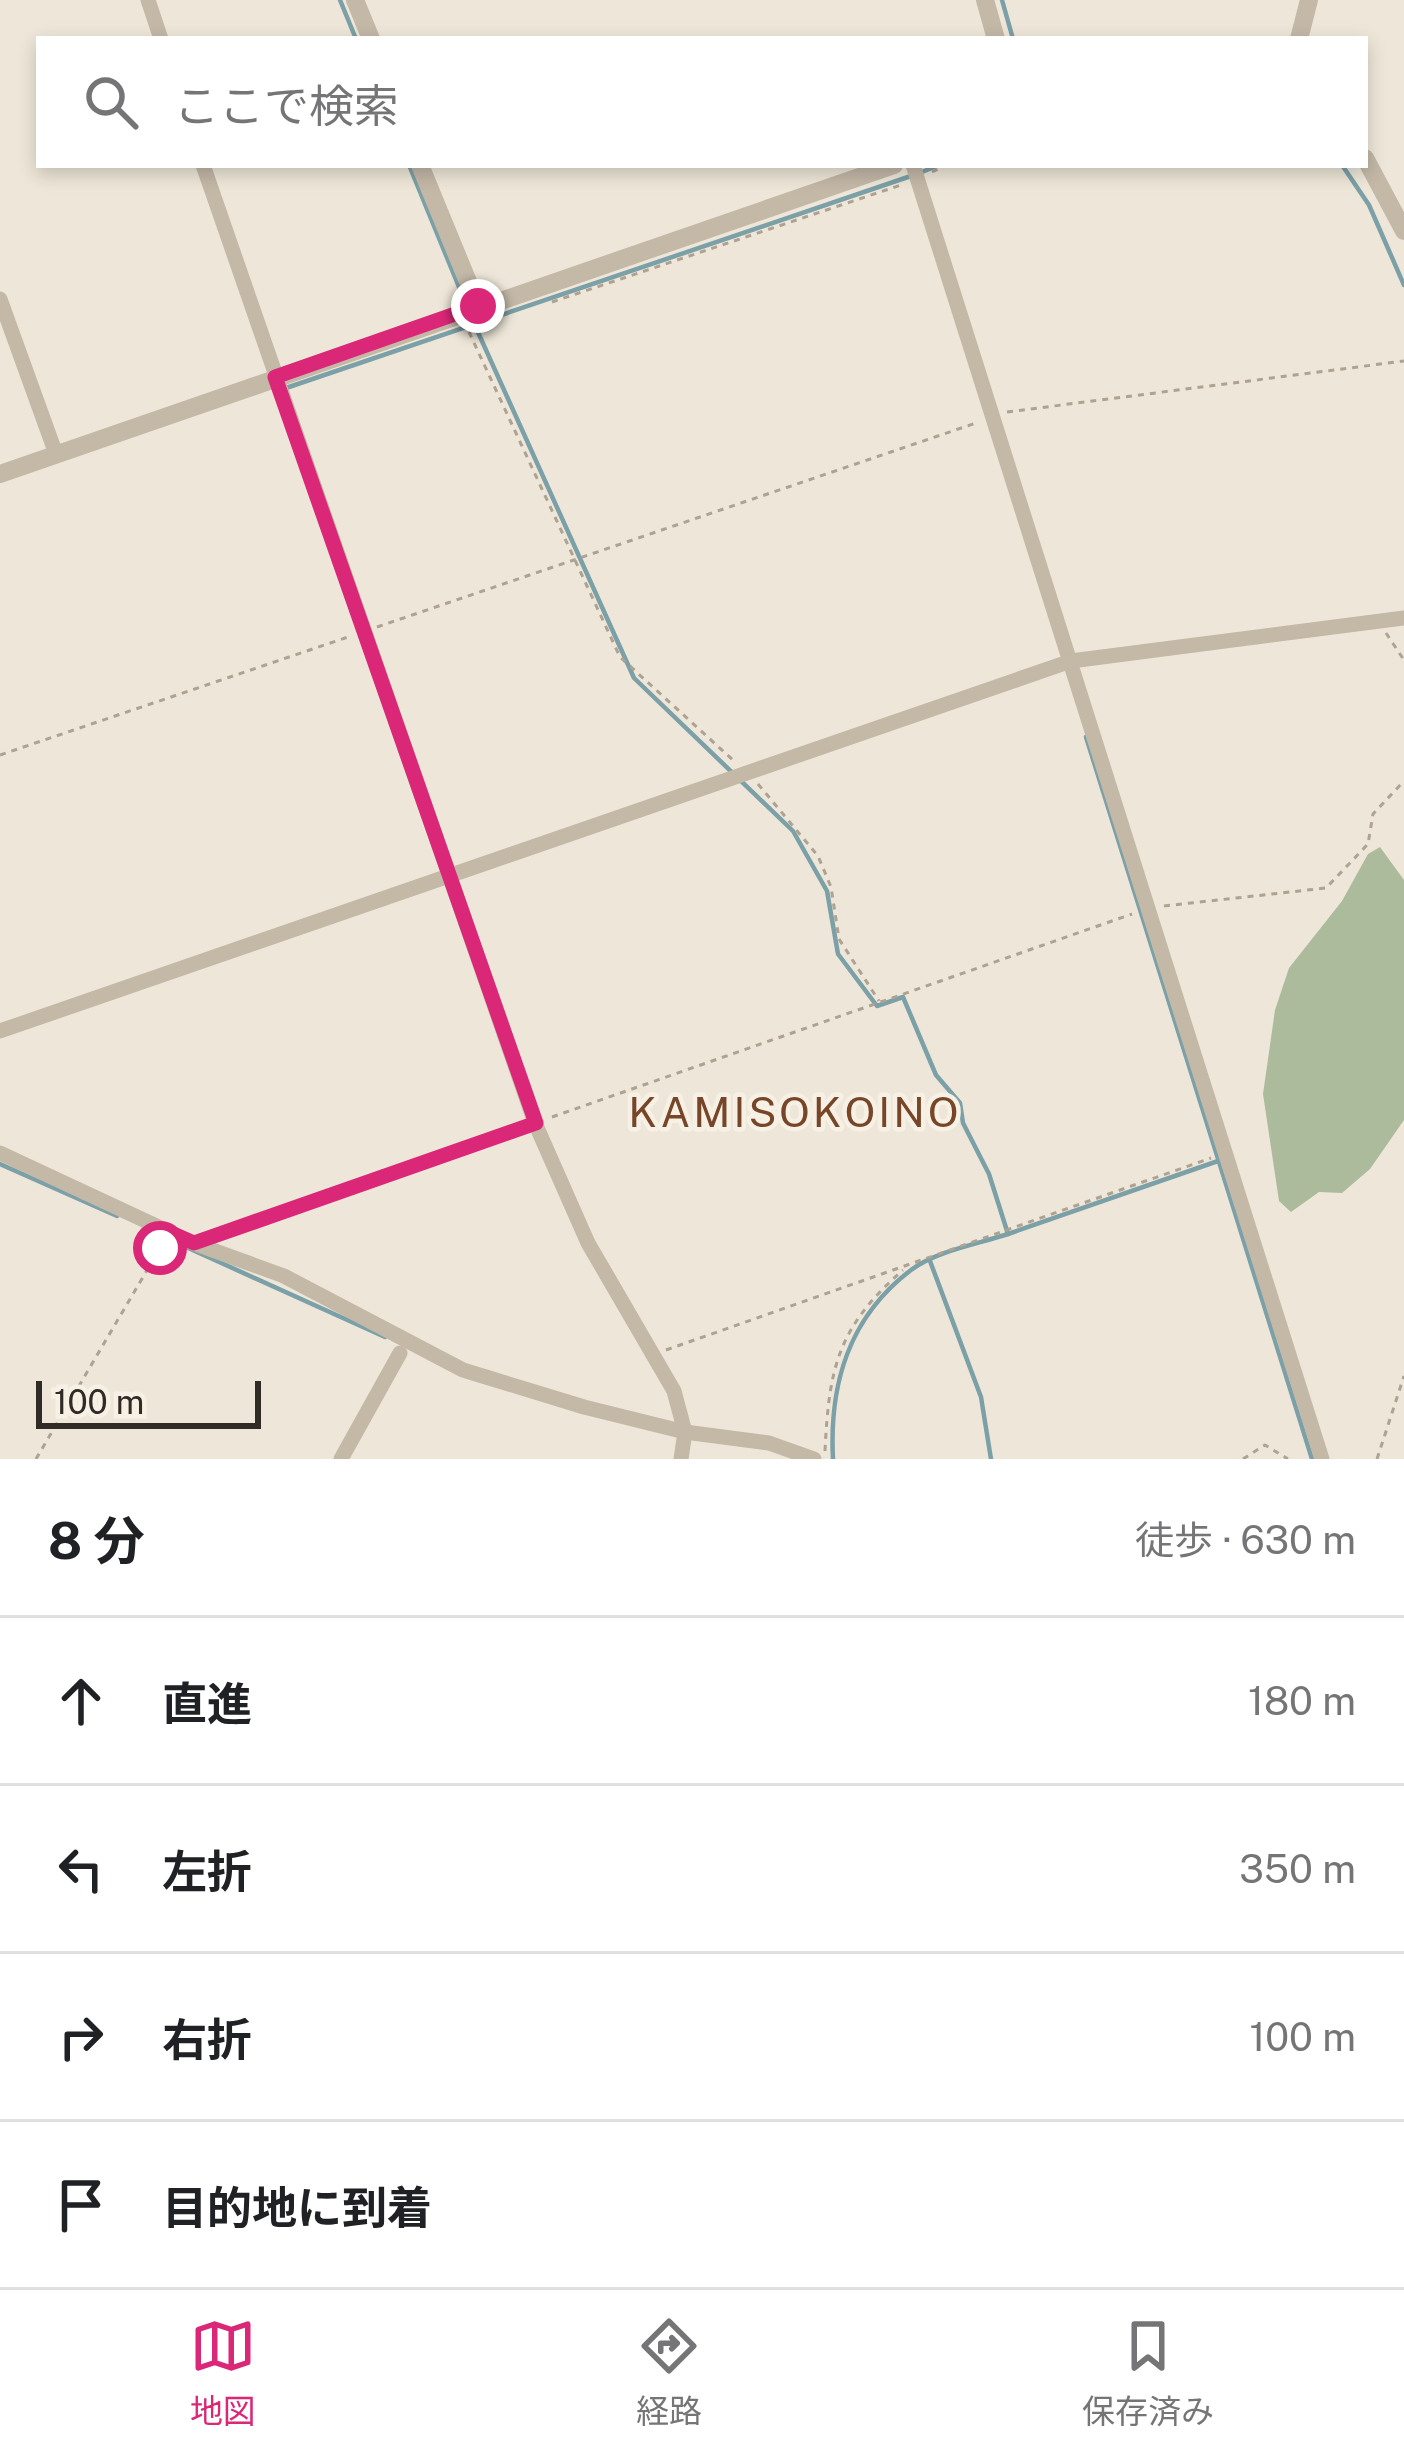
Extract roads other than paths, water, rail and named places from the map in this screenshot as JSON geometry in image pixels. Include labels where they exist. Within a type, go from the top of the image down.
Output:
[{"type":"street","points":[[148,0],[160,36]]},
{"type":"street","points":[[355,0],[369,36]]},
{"type":"street","points":[[985,0],[995,36]]},
{"type":"street","points":[[1300,36],[1309,0]]},
{"type":"street","points":[[1368,164],[1404,231]]},
{"type":"street","points":[[204,168],[536,1123],[588,1243],[674,1391],[685,1432],[681,1459]]},
{"type":"street","points":[[421,168],[478,306]]},
{"type":"street","points":[[0,474],[885,168]]},
{"type":"street","points":[[916,172],[1322,1459]]},
{"type":"street","points":[[0,299],[56,454]]},
{"type":"street","points":[[0,1031],[1071,661],[1404,618]]},
{"type":"street","points":[[0,1153],[194,1243],[284,1276],[463,1370],[685,1432],[769,1443],[814,1459]]},
{"type":"street","points":[[341,1459],[400,1353]]},
{"type":"waterway","points":[[340,0],[355,36]]},
{"type":"waterway","points":[[1002,0],[1012,36]]},
{"type":"waterway","points":[[410,168],[468,309]]},
{"type":"waterway","points":[[922,172],[932,168]]},
{"type":"waterway","points":[[1344,168],[1369,205],[1404,285]]},
{"type":"waterway","points":[[286,388],[911,176]]},
{"type":"waterway","points":[[472,319],[634,678],[793,831],[827,891],[838,954],[877,1006],[903,997],[936,1075],[960,1103],[963,1123],[989,1174],[1008,1234],[921,1263],[872,1309],[858,1330],[840,1378],[833,1459]]},
{"type":"waterway","points":[[1086,737],[1312,1459]]},
{"type":"waterway","points":[[1008,1234],[1218,1161]]},
{"type":"waterway","points":[[0,1164],[117,1216]]},
{"type":"waterway","points":[[144,1228],[385,1337]]},
{"type":"waterway","points":[[930,1261],[981,1397],[991,1459]]},
{"type":"district","name":"KAMISOKOINO","points":[[795,1111]]}]
